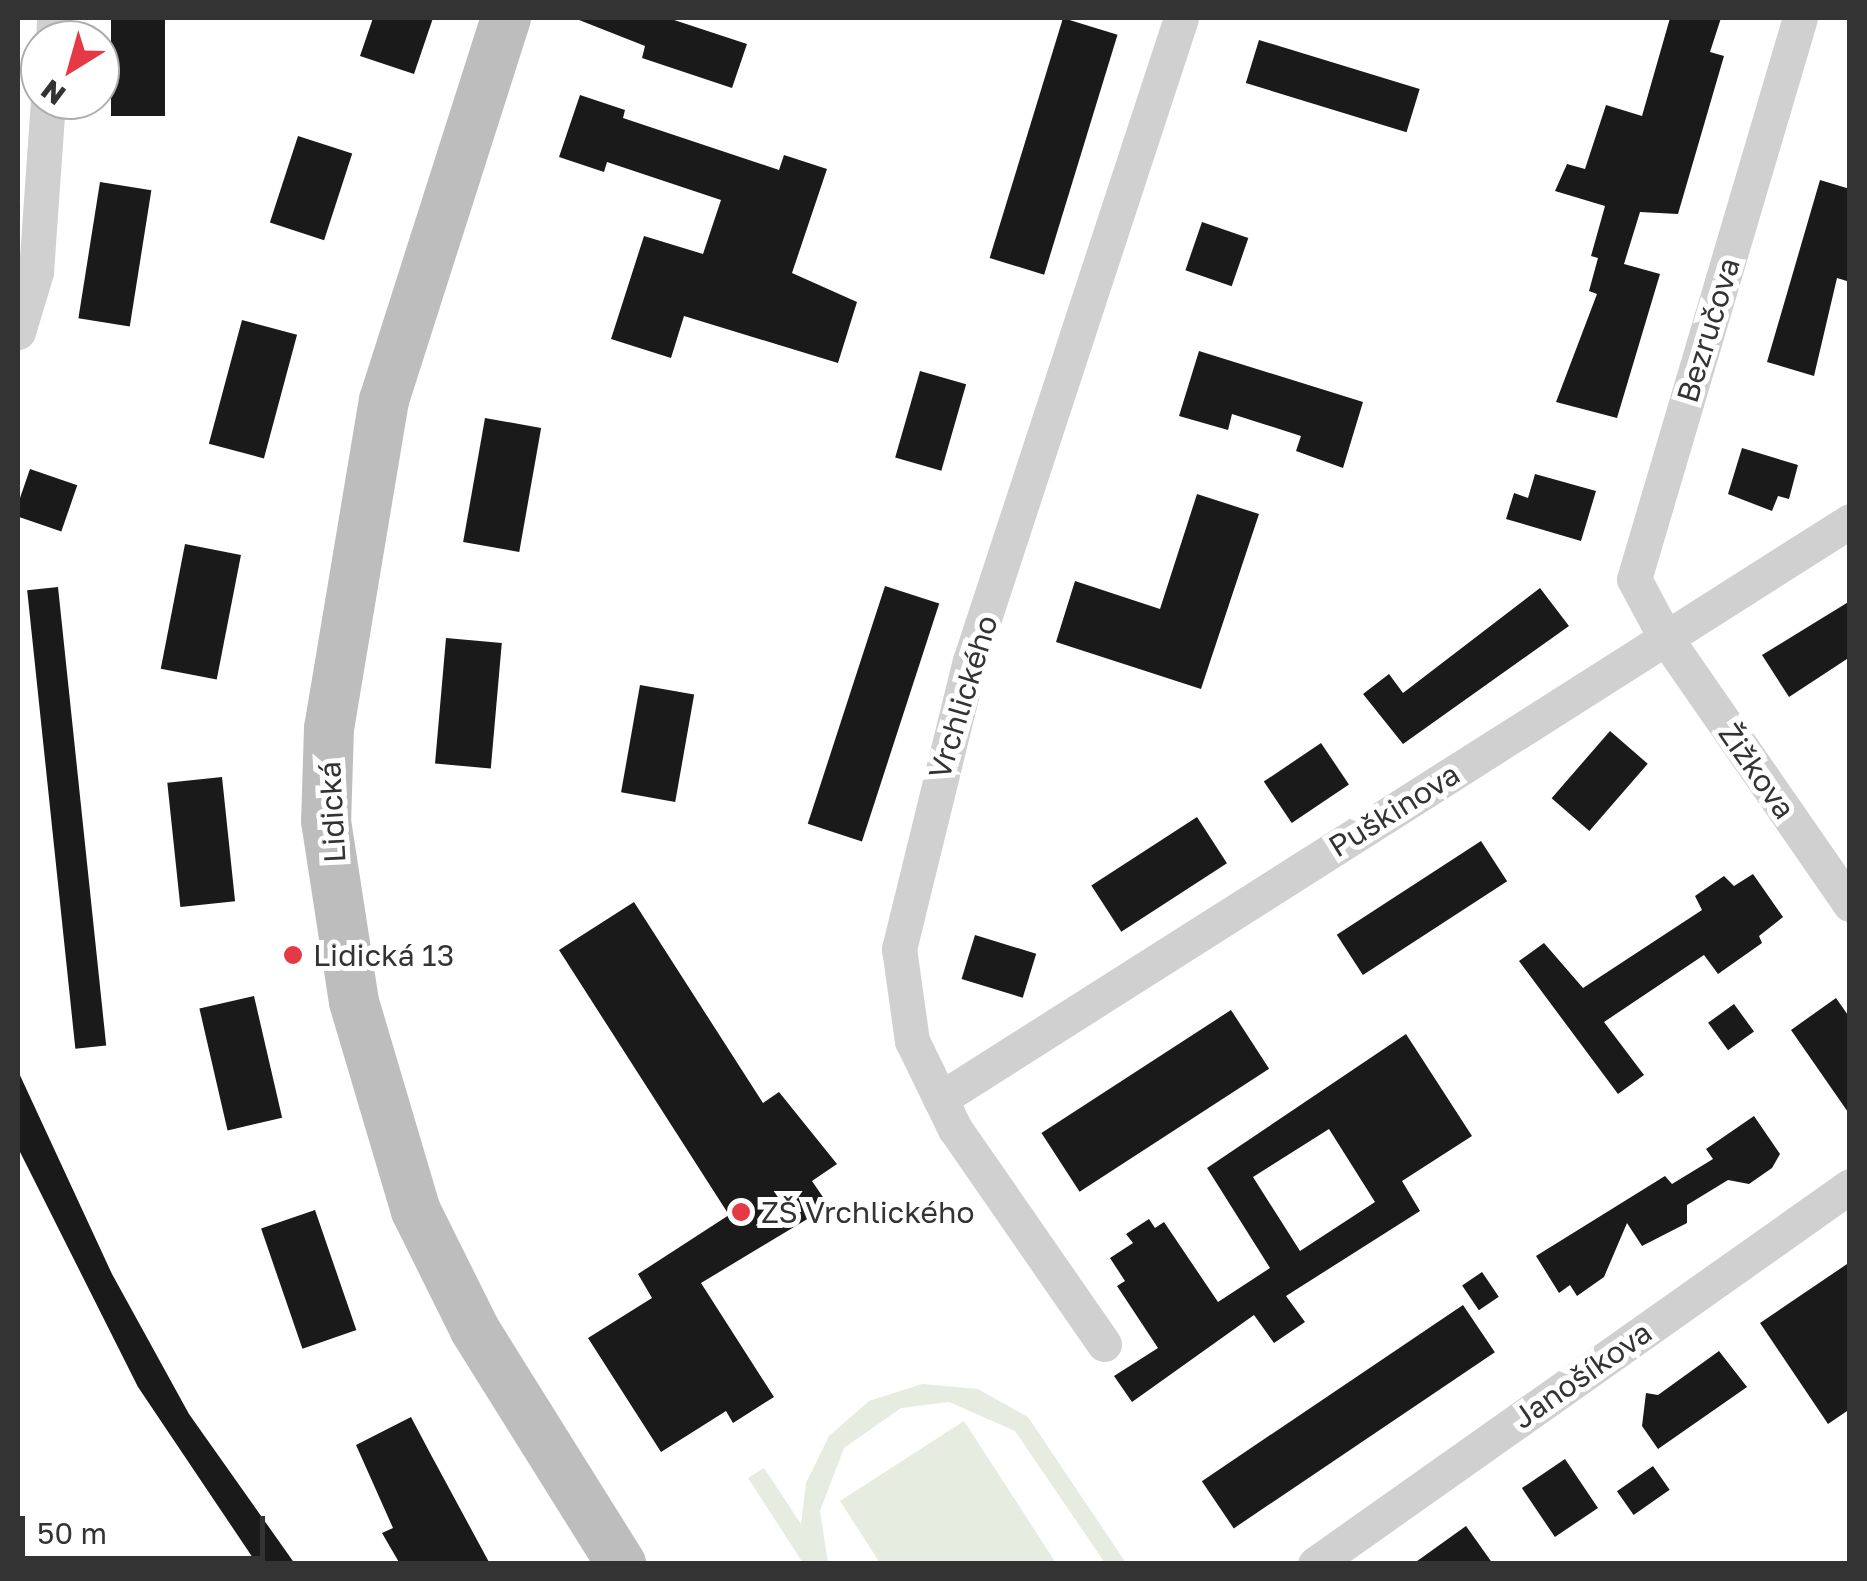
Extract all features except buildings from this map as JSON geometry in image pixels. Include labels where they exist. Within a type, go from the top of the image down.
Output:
[{"type":"main road","name":"Lidická","points":[[506,18],[384,400],[329,728],[326,821],[354,1002],[416,1211],[485,1347],[621,1564]]},
{"type":"street","name":"Vrchlického","points":[[1104,1344],[940,1099],[912,1040],[899,949],[928,811],[970,661],[1181,18]]},
{"type":"street","name":"Bezručova","points":[[1665,637],[1634,579],[1800,18]]},
{"type":"street","points":[[18,332],[36,272],[47,120]]},
{"type":"street","name":"Puškinova","points":[[940,1099],[1850,521]]},
{"type":"street","name":"Žižkova","points":[[1665,637],[1850,904]]},
{"type":"street","name":"Janošíkova","points":[[1314,1564],[1850,1186]]},
{"type":"shaded area","points":[[922,1384],[978,1389],[1028,1417],[1126,1563],[1105,1563],[1015,1431],[949,1402],[901,1408],[844,1448],[820,1511],[828,1563],[803,1563],[748,1478],[764,1468],[801,1524],[806,1483],[829,1436],[869,1401]]},
{"type":"shaded area","points":[[964,1421],[1056,1563],[880,1563],[840,1501]]},
{"type":"place","name":"Lidická 13","points":[[293,955]]},
{"type":"place","name":"ZŠ Vrchlického","points":[[741,1212]]}]
